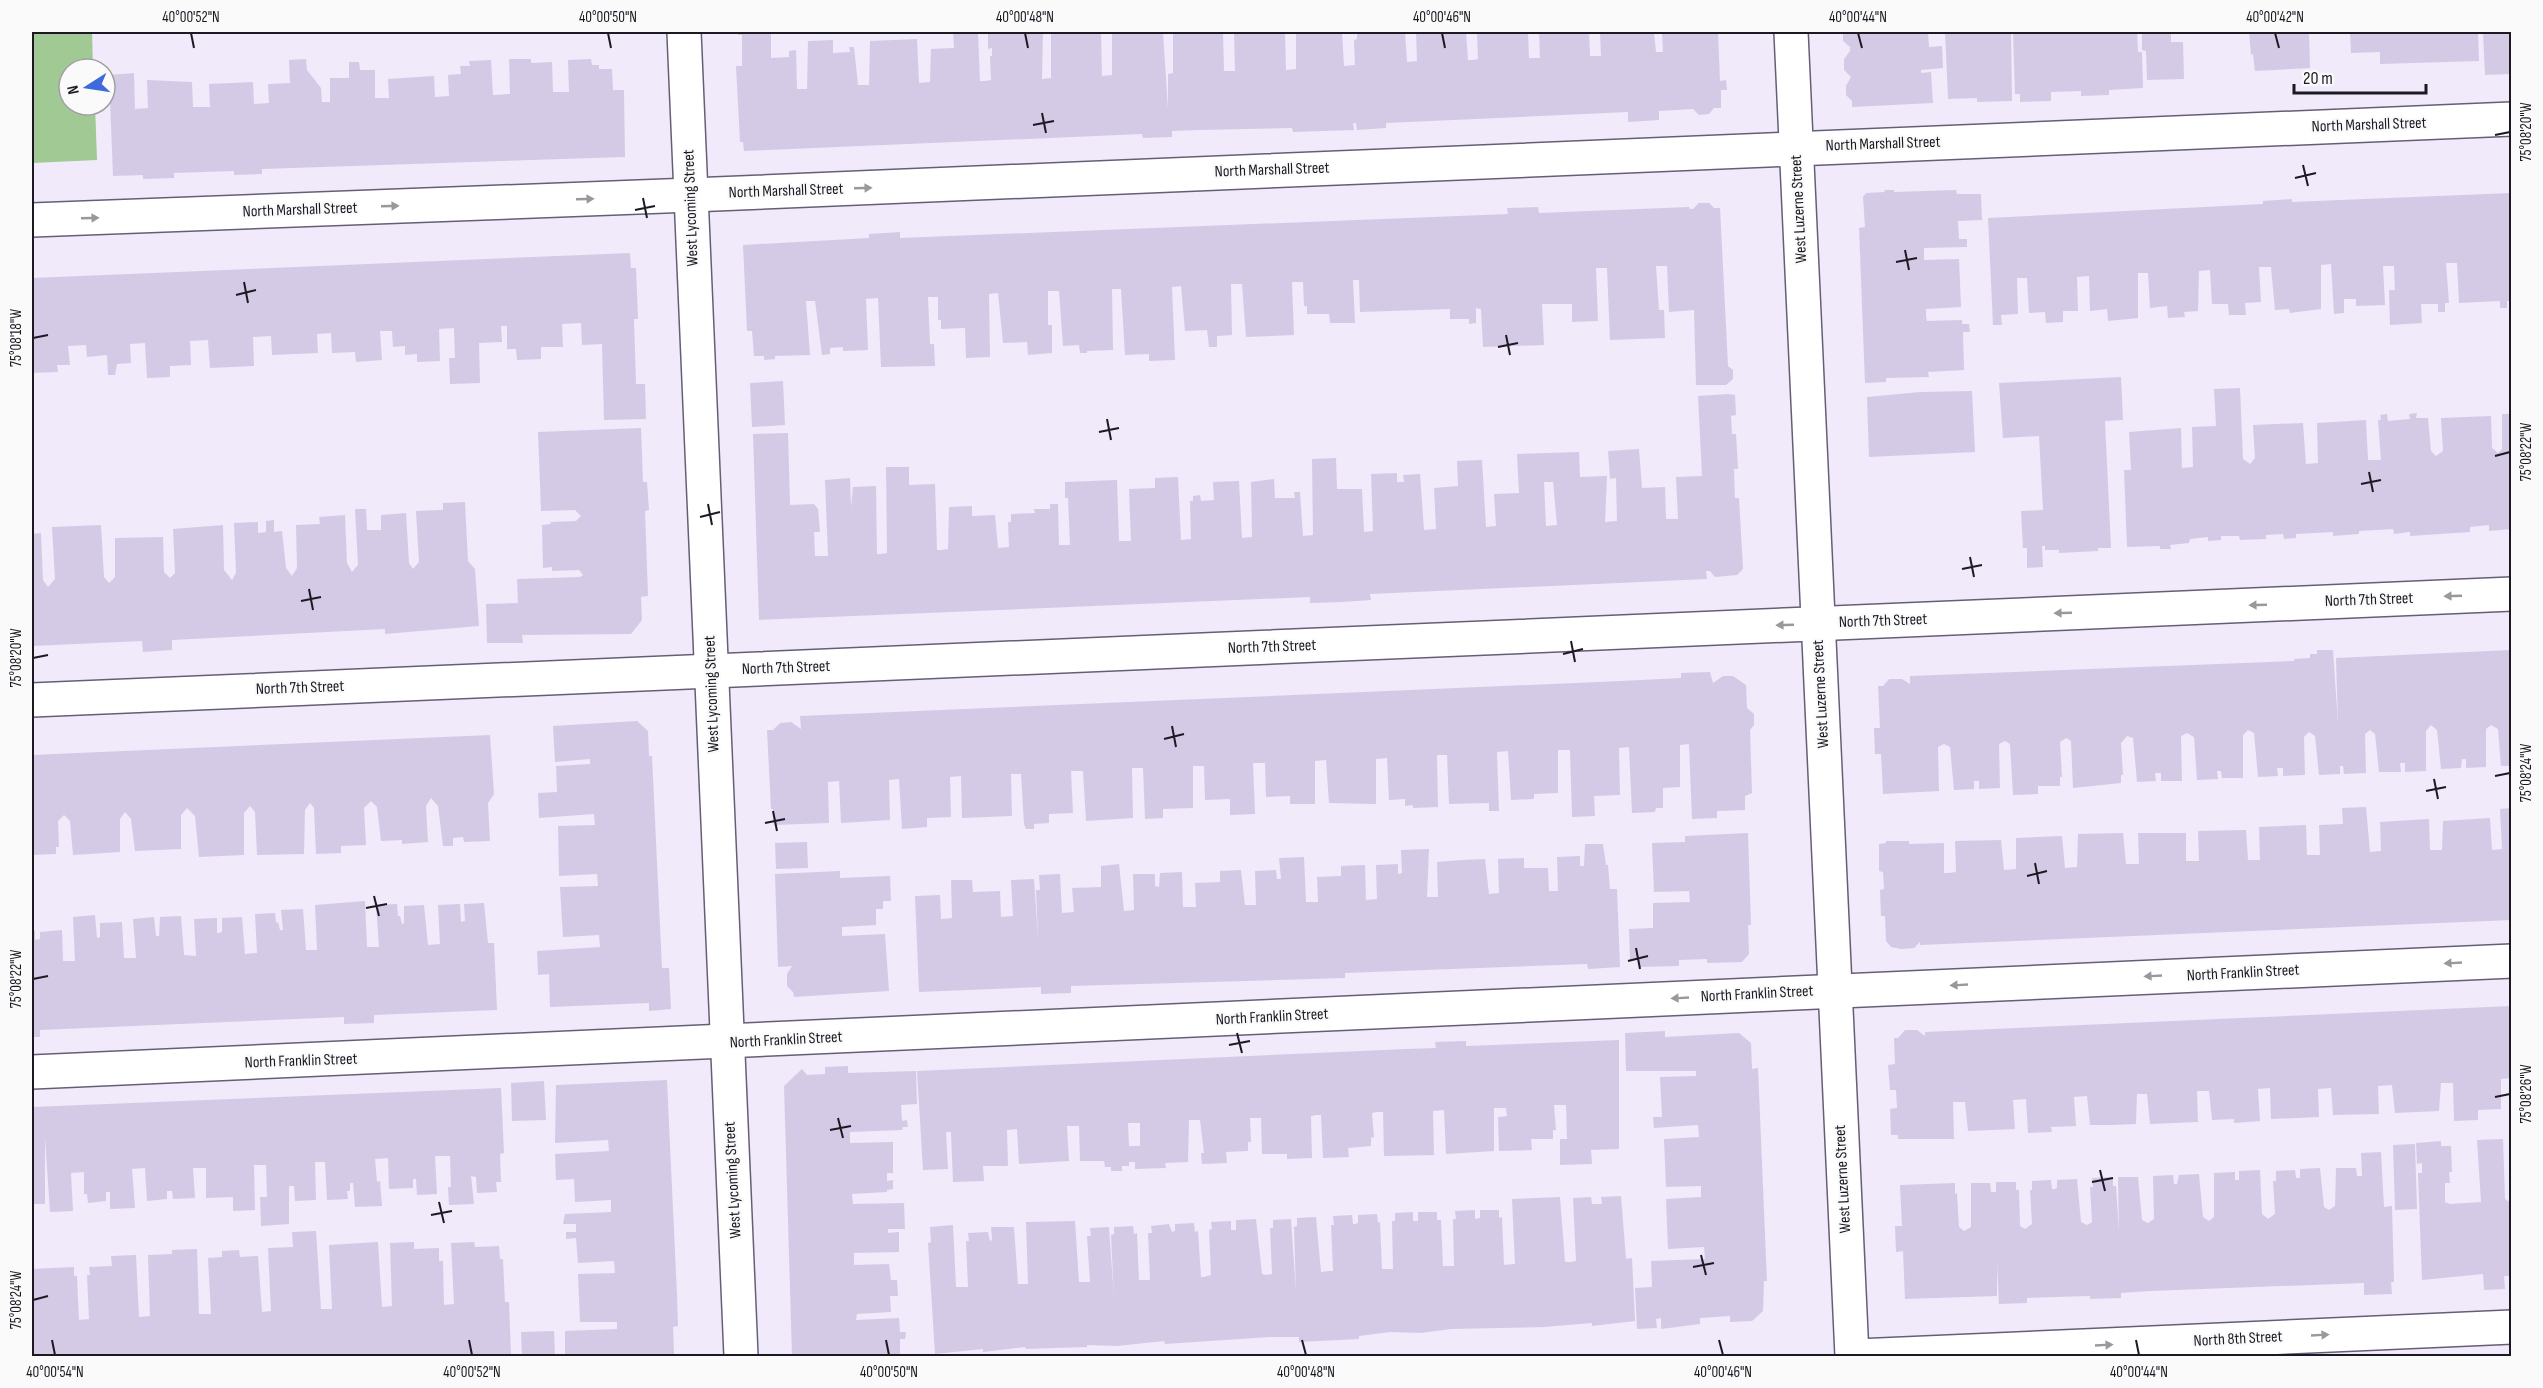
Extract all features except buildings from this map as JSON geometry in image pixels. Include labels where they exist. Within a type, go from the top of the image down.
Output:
[{"type":"street","name":"West Lycoming Street","points":[[684,32],[741,1356]]},
{"type":"street","name":"West Luzerne Street","points":[[1791,32],[1852,1356]]},
{"type":"street","name":"North Marshall Street","points":[[32,220],[691,195],[2511,119]]},
{"type":"street","name":"North 7th Street","points":[[32,700],[2511,594]]},
{"type":"street","name":"North Franklin Street","points":[[32,1072],[2511,961]]},
{"type":"street","name":"North 8th Street","points":[[1857,1356],[2511,1327]]},
{"type":"green space","points":[[32,32],[92,32],[93,57],[57,57],[57,117],[95,117],[97,160],[32,163]]}]
